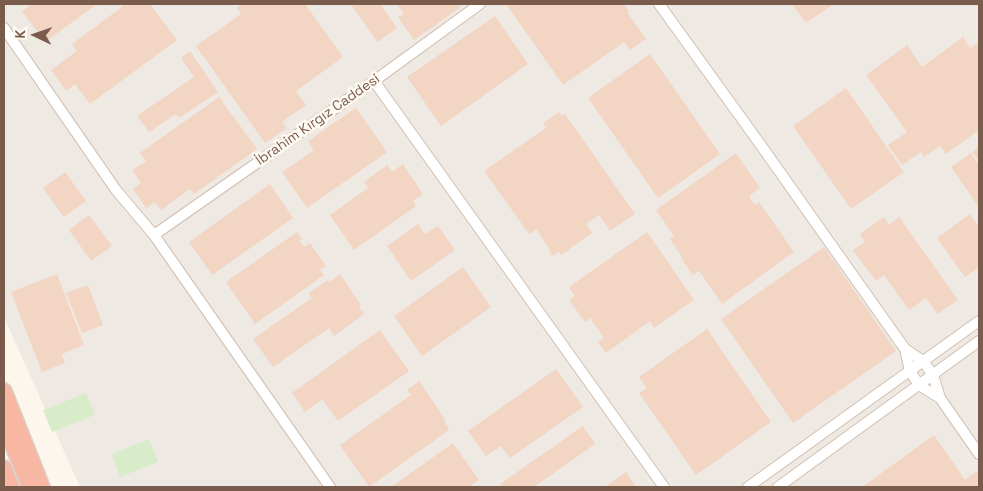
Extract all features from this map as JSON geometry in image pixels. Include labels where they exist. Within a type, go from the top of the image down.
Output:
[{"type":"highway","points":[[4,391],[42,487]]},
{"type":"highway","points":[[4,424],[30,487]]},
{"type":"highway","points":[[4,468],[11,487]]},
{"type":"street","name":"İbrahim Kırgız Caddesi","points":[[154,235],[374,81],[480,4]]},
{"type":"street","points":[[658,4],[766,152],[904,350],[910,371],[919,385],[940,398]]},
{"type":"street","points":[[4,28],[116,190],[154,235],[330,487]]},
{"type":"street","points":[[374,81],[664,487]]},
{"type":"street","points":[[748,487],[979,321]]},
{"type":"street","points":[[778,487],[979,341]]},
{"type":"street","points":[[904,350],[923,361],[933,375],[940,398],[979,454]]},
{"type":"shaded area","points":[[4,4],[979,4],[979,487],[80,487],[4,317]]},
{"type":"green space","points":[[86,393],[95,415],[52,432],[43,410]]},
{"type":"green space","points":[[149,439],[158,462],[120,477],[112,454]]},
{"type":"building","points":[[32,4],[97,4],[45,42],[22,11]]},
{"type":"building","points":[[126,4],[150,4],[177,40],[90,104],[75,84],[66,91],[51,70],[77,51],[72,44]]},
{"type":"building","points":[[242,4],[305,4],[343,57],[296,91],[306,105],[282,122],[287,128],[265,143],[196,46],[241,14],[237,8]]},
{"type":"building","points":[[351,4],[380,4],[397,28],[377,42]]},
{"type":"building","points":[[397,4],[458,4],[461,7],[414,40],[398,17],[404,14]]},
{"type":"building","points":[[506,4],[624,4],[629,11],[627,12],[646,39],[630,50],[624,42],[563,85]]},
{"type":"building","points":[[792,4],[834,4],[806,23]]},
{"type":"building","points":[[495,16],[528,64],[441,126],[407,77]]},
{"type":"building","points":[[963,37],[970,48],[979,42],[979,130],[946,154],[940,146],[924,157],[921,152],[902,165],[888,145],[907,132],[866,75],[907,45],[922,67]]},
{"type":"building","points":[[190,51],[218,92],[179,118],[176,114],[149,132],[137,116],[194,77],[181,58]]},
{"type":"building","points":[[650,54],[720,154],[658,198],[588,98]]},
{"type":"building","points":[[846,88],[904,172],[851,209],[793,126]]},
{"type":"building","points":[[219,97],[257,149],[194,194],[190,189],[161,210],[155,202],[146,208],[133,189],[141,183],[132,170],[146,161],[140,153]]},
{"type":"building","points":[[356,108],[387,152],[307,208],[282,172],[314,150],[308,141]]},
{"type":"building","points":[[559,112],[562,116],[565,114],[635,214],[610,231],[599,215],[586,224],[592,233],[561,255],[559,252],[552,256],[536,229],[529,234],[484,171],[546,128],[543,123]]},
{"type":"building","points":[[979,147],[979,161],[972,152]]},
{"type":"building","points":[[736,153],[760,188],[749,196],[755,205],[759,202],[794,252],[722,304],[699,271],[693,275],[681,258],[670,239],[674,236],[656,210]]},
{"type":"building","points":[[971,153],[979,165],[979,207],[951,167]]},
{"type":"building","points":[[403,164],[423,194],[413,201],[416,206],[354,250],[330,215],[368,188],[364,182],[387,165],[392,172]]},
{"type":"building","points":[[65,172],[86,201],[64,217],[43,188]]},
{"type":"building","points":[[270,184],[293,218],[212,275],[189,242]]},
{"type":"building","points":[[970,214],[979,227],[979,267],[965,277],[937,238]]},
{"type":"building","points":[[89,215],[112,246],[91,261],[69,230]]},
{"type":"building","points":[[884,217],[889,225],[899,217],[958,300],[937,314],[926,298],[909,310],[884,275],[876,281],[853,250],[865,242],[860,234]]},
{"type":"building","points":[[418,224],[425,234],[438,226],[455,250],[411,281],[387,246]]},
{"type":"building","points":[[297,232],[302,239],[299,240],[304,247],[310,243],[326,266],[320,270],[324,275],[255,324],[226,282]]},
{"type":"building","points":[[647,232],[694,300],[654,328],[650,321],[606,353],[598,342],[604,338],[590,318],[585,322],[569,300],[575,296],[569,287]]},
{"type":"building","points":[[824,247],[896,351],[793,423],[721,319]]},
{"type":"building","points":[[463,267],[491,307],[422,356],[394,316]]},
{"type":"building","points":[[57,274],[84,345],[62,354],[65,363],[42,372],[11,292]]},
{"type":"building","points":[[340,274],[361,305],[359,307],[364,314],[334,336],[329,328],[273,367],[253,339],[312,298],[309,293]]},
{"type":"building","points":[[88,285],[103,325],[82,333],[66,293]]},
{"type":"building","points":[[707,329],[771,422],[696,475],[639,393],[647,388],[639,377]]},
{"type":"building","points":[[380,330],[409,371],[338,421],[322,399],[305,412],[292,393]]},
{"type":"building","points":[[556,369],[583,407],[510,458],[501,446],[486,456],[468,431]]},
{"type":"building","points":[[419,381],[442,415],[449,430],[369,487],[340,445],[411,395],[407,390]]},
{"type":"building","points":[[583,426],[595,444],[534,487],[502,487],[500,484]]},
{"type":"building","points":[[934,435],[965,480],[977,471],[979,474],[979,487],[862,487]]},
{"type":"building","points":[[453,443],[479,480],[469,487],[391,487]]},
{"type":"building","points":[[626,472],[636,487],[605,487]]}]
